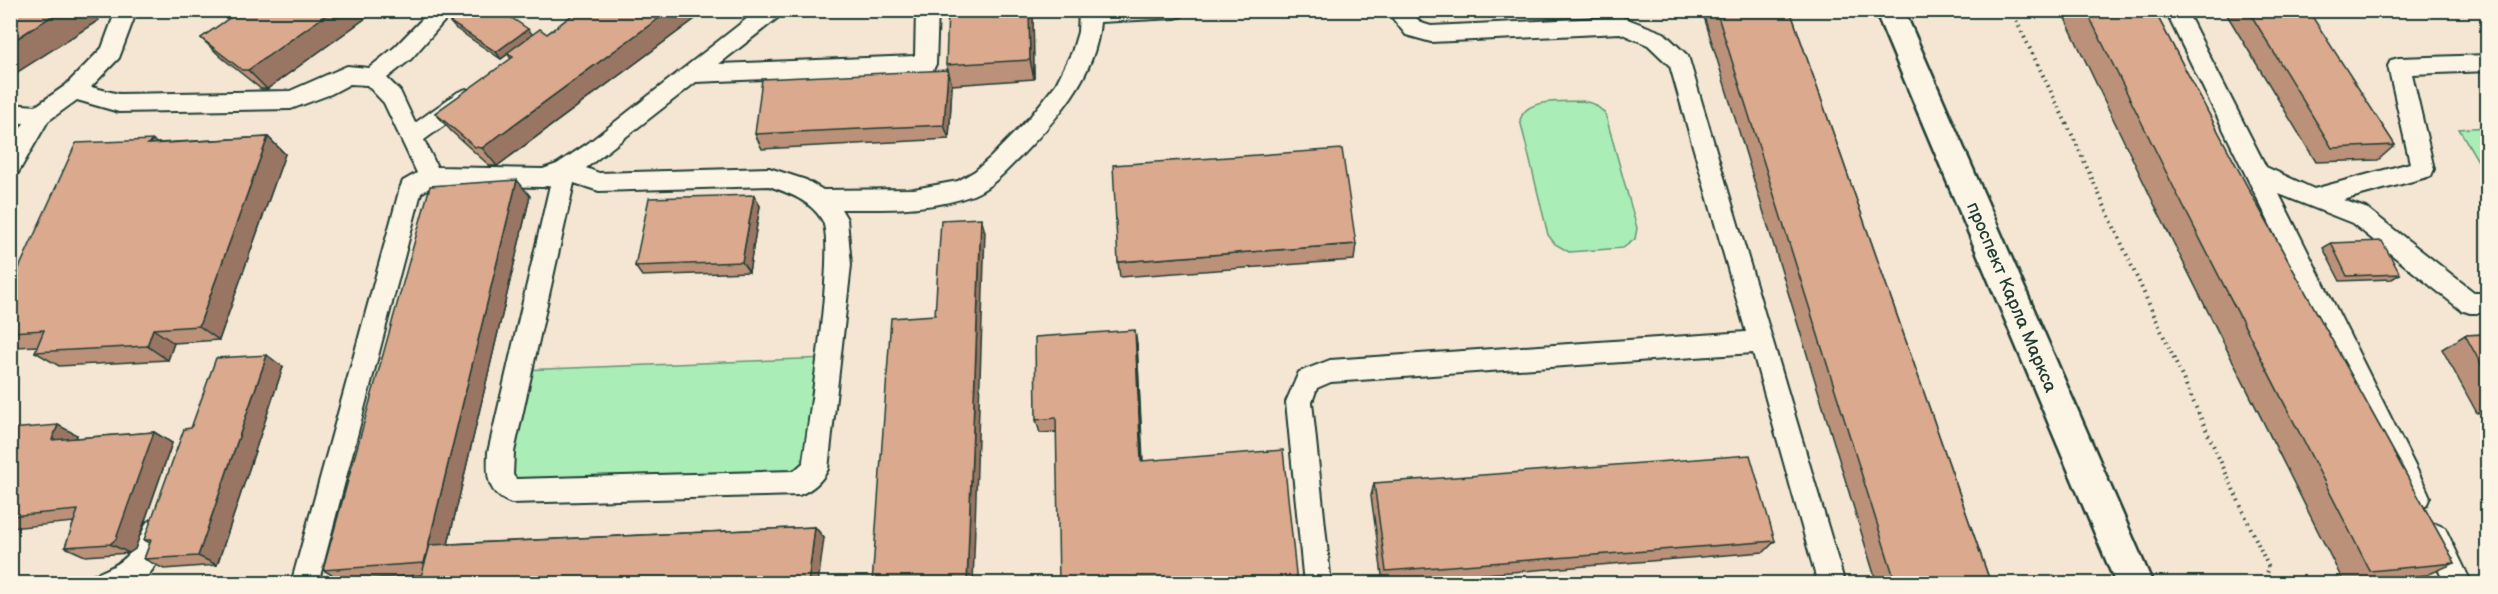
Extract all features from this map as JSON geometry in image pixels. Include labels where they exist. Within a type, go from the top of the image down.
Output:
[{"type":"street","name":"проспект Карла Маркса","points":[[1889,10],[2135,584]]},
{"type":"lane","points":[[10,166],[40,115],[74,91],[111,52],[127,10]]},
{"type":"lane","points":[[373,77],[403,53],[444,10]]},
{"type":"lane","points":[[304,584],[411,188],[430,176],[543,178],[565,171],[773,10]]},
{"type":"lane","points":[[692,74],[925,64],[927,10]]},
{"type":"lane","points":[[819,200],[926,196],[966,188],[996,166],[1038,125],[1057,101],[1073,74],[1084,48],[1090,13],[1175,10]]},
{"type":"lane","points":[[1396,10],[1414,29],[1431,34],[1622,25],[1643,33],[1669,50],[1680,62],[1832,584]]},
{"type":"lane","points":[[2175,10],[2459,584]]},
{"type":"lane","points":[[2313,199],[2423,169],[2399,66],[2487,63]]},
{"type":"lane","points":[[74,91],[119,103],[291,100],[323,88],[347,75],[373,77],[392,97],[430,176]]},
{"type":"lane","points":[[412,137],[486,84]]},
{"type":"lane","points":[[10,113],[40,115]]},
{"type":"lane","points":[[565,171],[599,182],[769,177],[798,187],[819,200],[836,219],[839,265],[815,469],[799,483],[511,491],[500,480],[501,452],[565,171]]},
{"type":"lane","points":[[2258,174],[2313,199],[2360,216],[2470,303],[2487,303]]},
{"type":"lane","points":[[1318,584],[1299,402],[1308,380],[1330,371],[1761,342]]},
{"type":"lane","points":[[104,584],[123,577],[147,558],[166,503]]},
{"type":"path","points":[[2011,10],[2074,139],[2269,568],[2264,584]]},
{"type":"green space","points":[[1583,101],[1594,104],[1605,113],[1637,228],[1635,239],[1623,248],[1569,252],[1555,244],[1548,235],[1520,120],[1530,107],[1538,104]]},
{"type":"green space","points":[[2488,127],[2487,176],[2459,129]]},
{"type":"green space","points":[[828,358],[799,483],[511,491],[520,370]]},
{"type":"building","points":[[10,10],[61,10],[10,43]]},
{"type":"building","points":[[241,10],[333,10],[248,70],[242,70],[201,38]]},
{"type":"building","points":[[465,10],[500,10],[528,29],[496,52],[450,22]]},
{"type":"building","points":[[579,10],[670,10],[482,148],[475,147],[435,113],[513,57],[507,53],[540,29],[547,34]]},
{"type":"building","points":[[948,10],[1029,10],[1030,60],[946,65]]},
{"type":"building","points":[[1716,10],[1790,10],[1991,584],[1896,584]]},
{"type":"building","points":[[2086,10],[2154,10],[2248,188],[2455,563],[2370,571],[2176,192]]},
{"type":"building","points":[[2248,10],[2308,10],[2395,145],[2332,148]]},
{"type":"building","points":[[948,70],[944,125],[755,134],[762,79]]},
{"type":"building","points":[[268,137],[199,326],[153,329],[147,346],[35,352],[44,330],[10,332],[10,288],[76,143],[153,140],[148,144]]},
{"type":"building","points":[[1342,149],[1356,244],[1118,262],[1113,165]]},
{"type":"building","points":[[517,180],[424,563],[323,570],[430,186]]},
{"type":"building","points":[[754,195],[742,262],[635,266],[649,198]]},
{"type":"building","points":[[981,218],[967,584],[872,584],[891,318],[935,315],[941,220]]},
{"type":"building","points":[[2382,241],[2400,274],[2347,276],[2331,243]]},
{"type":"building","points":[[1135,330],[1141,461],[1283,450],[1297,583],[1059,584],[1056,418],[1036,420],[1035,337]]},
{"type":"building","points":[[2487,334],[2487,375],[2465,335]]},
{"type":"building","points":[[267,355],[198,556],[144,559],[151,540],[144,540],[184,429],[191,428],[216,358]]},
{"type":"building","points":[[58,425],[52,440],[154,432],[116,539],[110,544],[65,547],[78,510],[10,516],[10,429]]},
{"type":"building","points":[[1750,455],[1775,541],[1386,571],[1374,483]]},
{"type":"building","points":[[815,527],[808,584],[419,584],[430,545]]}]
